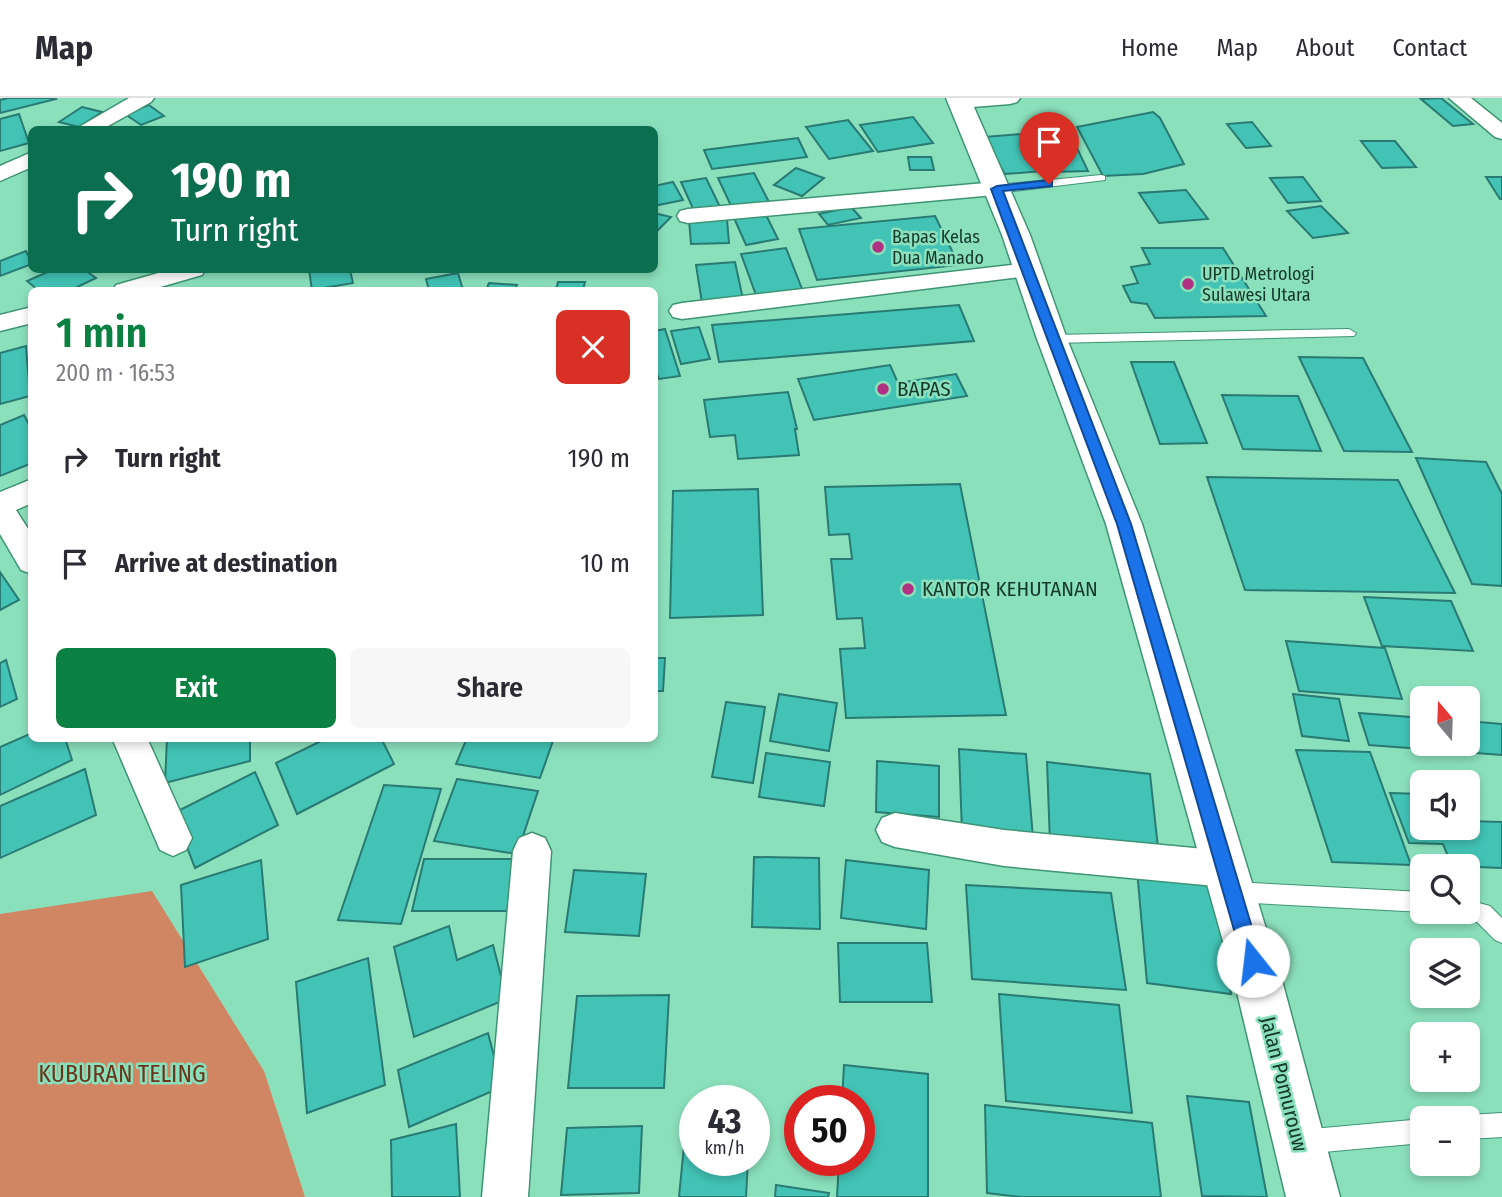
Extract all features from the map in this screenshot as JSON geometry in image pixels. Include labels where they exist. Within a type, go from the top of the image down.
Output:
[{"type":"main road","name":"Jalan Pomurouw","points":[[959,100],[997,189],[1124,524],[1259,984],[1313,1197]]},
{"type":"street","points":[[92,126],[145,98]]},
{"type":"street","points":[[959,100],[1010,98]]},
{"type":"street","points":[[1459,98],[1502,133]]},
{"type":"street","points":[[0,174],[28,160]]},
{"type":"street","points":[[688,216],[997,189]]},
{"type":"street","points":[[682,311],[1028,270]]},
{"type":"street","points":[[134,287],[183,273]]},
{"type":"street","points":[[0,323],[28,316]]},
{"type":"street","points":[[28,492],[0,506],[28,555]]},
{"type":"street","points":[[131,742],[173,838]]},
{"type":"street","points":[[895,830],[1229,881]]},
{"type":"street","points":[[505,1197],[532,850]]},
{"type":"lane","points":[[997,189],[1101,178]]},
{"type":"lane","points":[[1052,339],[1349,333]]},
{"type":"lane","points":[[1229,881],[1410,901]]},
{"type":"lane","points":[[1480,912],[1502,933]]},
{"type":"lane","points":[[1480,1126],[1502,1125]]},
{"type":"lane","points":[[1298,1142],[1410,1132]]},
{"type":"green space","name":"KUBURAN TELING","points":[[152,891],[264,1071],[305,1197],[0,1197],[0,914]]},
{"type":"building","points":[[1441,98],[1473,124],[1453,126],[1421,99]]},
{"type":"building","points":[[56,99],[0,113],[0,100]]},
{"type":"building","points":[[149,105],[164,116],[141,125],[125,114]]},
{"type":"building","points":[[82,107],[102,112],[81,126],[59,122]]},
{"type":"building","points":[[1153,112],[1160,118],[1184,164],[1143,174],[1103,176],[1077,127]]},
{"type":"building","points":[[19,114],[28,143],[0,151],[0,119]]},
{"type":"building","points":[[913,117],[933,143],[878,152],[860,125]]},
{"type":"building","points":[[848,120],[873,151],[829,159],[806,127]]},
{"type":"building","points":[[1252,122],[1271,146],[1246,148],[1227,124]]},
{"type":"building","points":[[1056,130],[1064,146],[1076,146],[1088,171],[1049,172],[1032,131]]},
{"type":"building","points":[[1022,134],[1045,171],[1005,174],[983,137]]},
{"type":"building","points":[[798,138],[807,157],[712,169],[704,150]]},
{"type":"building","points":[[1361,141],[1395,141],[1416,167],[1382,168]]},
{"type":"building","points":[[908,157],[931,157],[934,170],[910,170]]},
{"type":"building","points":[[796,168],[824,178],[802,196],[774,185]]},
{"type":"building","points":[[754,173],[769,202],[732,208],[718,178]]},
{"type":"building","points":[[1303,177],[1321,201],[1288,203],[1270,178]]},
{"type":"building","points":[[1486,177],[1502,177],[1502,199],[1500,199]]},
{"type":"building","points":[[706,178],[721,209],[695,213],[681,182]]},
{"type":"building","points":[[673,182],[683,200],[658,205],[658,185]]},
{"type":"building","points":[[1186,190],[1208,219],[1159,223],[1139,193]]},
{"type":"building","points":[[1321,206],[1348,233],[1313,238],[1287,211]]},
{"type":"building","points":[[851,207],[861,218],[828,225],[819,214]]},
{"type":"building","points":[[765,213],[778,239],[746,245],[734,218]]},
{"type":"building","points":[[658,214],[671,217],[658,230]]},
{"type":"building","name":"Bapas Kelas Dua Manado","points":[[935,216],[959,265],[817,280],[799,229]]},
{"type":"building","points":[[727,219],[729,243],[691,244],[689,220]]},
{"type":"building","points":[[786,248],[802,289],[756,295],[741,254]]},
{"type":"building","name":"UPTD Metrologi Sulawesi Utara","points":[[1142,248],[1223,248],[1266,316],[1155,318],[1147,304],[1131,302],[1123,286],[1138,283],[1131,267],[1150,264]]},
{"type":"building","points":[[26,251],[28,255],[28,266],[0,276],[0,261]]},
{"type":"building","points":[[735,262],[743,299],[702,303],[696,265]]},
{"type":"building","points":[[45,273],[89,273],[96,278],[77,287],[34,287],[27,281]]},
{"type":"building","points":[[309,273],[351,273],[353,283],[330,287],[312,287]]},
{"type":"building","points":[[458,273],[462,287],[428,287],[426,279]]},
{"type":"building","points":[[558,282],[585,282],[584,287],[557,287]]},
{"type":"building","points":[[489,283],[517,285],[516,287],[487,287]]},
{"type":"building","points":[[959,305],[974,341],[719,362],[712,325]]},
{"type":"building","points":[[699,327],[710,359],[681,364],[671,331]]},
{"type":"building","points":[[665,329],[680,376],[659,379],[658,330]]},
{"type":"building","points":[[26,346],[28,397],[0,404],[0,353]]},
{"type":"building","points":[[1299,357],[1363,358],[1412,452],[1344,451]]},
{"type":"building","points":[[1131,362],[1174,362],[1207,443],[1160,444]]},
{"type":"building","name":"BAPAS","points":[[890,365],[898,383],[956,374],[967,396],[814,420],[798,379]]},
{"type":"building","points":[[788,392],[797,429],[799,455],[738,459],[735,435],[710,437],[704,400]]},
{"type":"building","points":[[1222,395],[1298,396],[1321,451],[1243,449]]},
{"type":"building","points":[[24,415],[28,422],[28,465],[0,476],[0,425]]},
{"type":"building","points":[[1416,458],[1486,462],[1502,494],[1502,586],[1472,584]]},
{"type":"building","points":[[1207,477],[1398,480],[1455,593],[1245,590]]},
{"type":"building","name":"KANTOR KEHUTANAN","points":[[960,484],[1006,715],[846,718],[840,649],[865,648],[862,618],[837,619],[831,559],[852,559],[849,534],[829,535],[825,487]]},
{"type":"building","points":[[758,489],[763,615],[670,618],[673,491]]},
{"type":"building","points":[[0,572],[19,600],[0,610]]},
{"type":"building","points":[[1364,597],[1451,601],[1473,651],[1382,646]]},
{"type":"building","points":[[1286,641],[1385,648],[1402,699],[1299,691]]},
{"type":"building","points":[[658,658],[665,658],[663,691],[658,691]]},
{"type":"building","points":[[6,660],[17,699],[0,707],[0,663]]},
{"type":"building","points":[[779,694],[837,703],[829,751],[770,741]]},
{"type":"building","points":[[1293,694],[1339,699],[1349,741],[1302,736]]},
{"type":"building","points":[[726,702],[765,707],[753,783],[712,777]]},
{"type":"building","points":[[1359,713],[1410,717],[1410,748],[1369,745]]},
{"type":"building","points":[[1480,722],[1502,724],[1502,755],[1480,753]]},
{"type":"building","points":[[28,735],[28,742],[66,742],[72,760],[0,795],[0,747]]},
{"type":"building","points":[[167,742],[250,742],[250,761],[165,783]]},
{"type":"building","points":[[319,742],[383,742],[394,764],[297,814],[276,763]]},
{"type":"building","points":[[465,742],[553,742],[540,778],[456,764]]},
{"type":"building","points":[[959,749],[1026,754],[1033,838],[962,832]]},
{"type":"building","points":[[1296,750],[1370,752],[1410,865],[1332,862]]},
{"type":"building","points":[[766,753],[830,762],[824,806],[759,797]]},
{"type":"building","points":[[877,761],[939,766],[939,817],[876,812]]},
{"type":"building","points":[[1047,762],[1150,774],[1159,857],[1050,843]]},
{"type":"building","points":[[85,769],[96,815],[0,858],[0,806]]},
{"type":"building","points":[[255,772],[278,825],[195,868],[174,813]]},
{"type":"building","points":[[457,779],[538,791],[517,854],[434,841]]},
{"type":"building","points":[[384,785],[441,789],[401,924],[338,920]]},
{"type":"building","points":[[1390,793],[1410,794],[1410,840],[1480,840],[1480,821],[1502,822],[1502,868],[1480,867],[1480,854],[1447,854],[1443,844],[1409,843]]},
{"type":"building","points":[[754,857],[819,858],[820,929],[752,927]]},
{"type":"building","points":[[424,859],[515,859],[507,911],[412,911]]},
{"type":"building","points":[[261,860],[268,939],[185,967],[181,885]]},
{"type":"building","points":[[846,860],[929,870],[926,929],[841,918]]},
{"type":"building","points":[[574,870],[646,874],[639,936],[565,932]]},
{"type":"building","points":[[1137,870],[1215,880],[1231,994],[1147,983]]},
{"type":"building","points":[[966,885],[1111,893],[1126,990],[972,979]]},
{"type":"building","points":[[449,926],[457,960],[493,945],[507,999],[414,1037],[394,947]]},
{"type":"building","points":[[838,943],[927,943],[932,1002],[840,1002]]},
{"type":"building","points":[[368,958],[385,1085],[307,1113],[296,982]]},
{"type":"building","points":[[999,994],[1119,1005],[1132,1113],[1006,1101]]},
{"type":"building","points":[[669,995],[664,1088],[568,1088],[577,996]]},
{"type":"building","points":[[488,1033],[502,1087],[409,1127],[398,1070]]},
{"type":"building","points":[[844,1065],[928,1074],[928,1197],[837,1197],[838,1176],[875,1176],[875,1085],[843,1085]]},
{"type":"building","points":[[1187,1096],[1249,1102],[1267,1197],[1202,1196]]},
{"type":"building","points":[[985,1105],[1152,1123],[1161,1197],[1021,1197],[987,1193]]},
{"type":"building","points":[[456,1124],[460,1197],[392,1197],[391,1140]]},
{"type":"building","points":[[642,1126],[639,1193],[561,1195],[567,1128]]},
{"type":"building","points":[[681,1176],[747,1176],[746,1197],[679,1197]]},
{"type":"building","points":[[776,1185],[829,1193],[828,1197],[775,1197]]},
{"type":"place","name":"Bapas Kelas Dua Manado","points":[[878,247]]},
{"type":"place","name":"UPTD Metrologi Sulawesi Utara","points":[[1188,284]]},
{"type":"place","name":"BAPAS","points":[[883,389]]},
{"type":"place","name":"KANTOR KEHUTANAN","points":[[908,589]]},
{"type":"route","points":[[1049,184],[997,189],[1124,524],[1253,961]]}]
